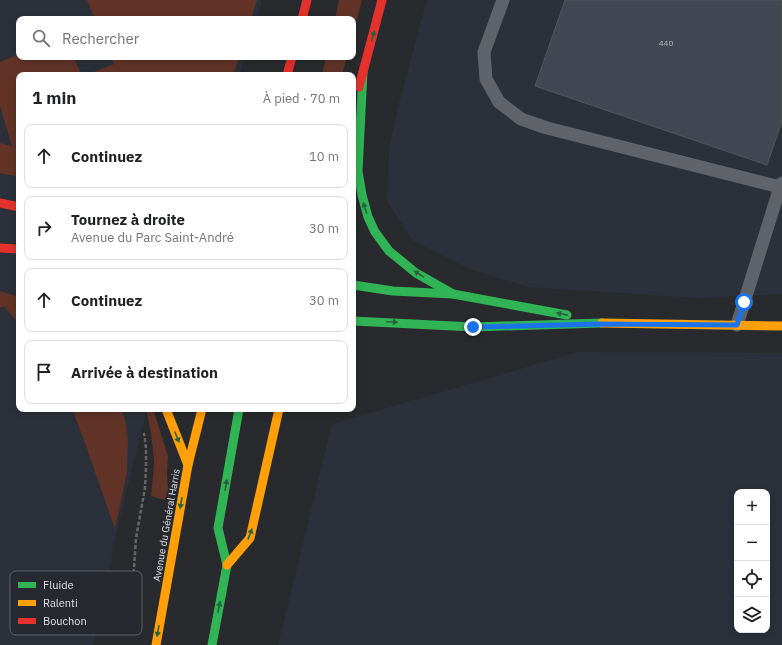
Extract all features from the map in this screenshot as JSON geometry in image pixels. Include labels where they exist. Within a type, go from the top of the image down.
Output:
[{"type":"street","points":[[303,16],[307,0]]},
{"type":"street","points":[[356,98],[382,0]]},
{"type":"street","points":[[288,72],[291,60]]},
{"type":"street","points":[[363,72],[358,171],[368,217],[375,232],[389,251],[416,273],[453,294]]},
{"type":"street","points":[[0,203],[16,206]]},
{"type":"street","points":[[0,248],[16,251]]},
{"type":"street","points":[[356,285],[393,291],[453,294],[565,315],[600,324]]},
{"type":"street","points":[[356,321],[473,327],[600,324],[782,326]]},
{"type":"street","points":[[167,412],[188,465]]},
{"type":"street","name":"Avenue du Général Harris","points":[[156,645],[188,465],[201,412]]},
{"type":"street","points":[[212,645],[227,565],[218,528],[238,412]]},
{"type":"street","points":[[227,565],[250,538],[278,412]]},
{"type":"lane","points":[[503,0],[484,52],[486,79],[499,102],[521,119],[547,128],[781,185],[737,325]]},
{"type":"path","points":[[133,571],[136,538],[145,488],[146,448],[144,427]]},
{"type":"shaded area","points":[[0,0],[262,0],[258,16],[16,16],[16,60],[244,60],[241,72],[16,72],[16,412],[146,412],[113,546],[109,571],[10,571],[10,635],[95,635],[93,645],[0,645]]},
{"type":"shaded area","points":[[87,0],[257,0],[252,16],[94,16]]},
{"type":"shaded area","points":[[339,0],[362,0],[356,23],[356,16],[336,16]]},
{"type":"shaded area","points":[[427,0],[782,0],[782,294],[699,298],[528,287],[472,270],[412,240],[387,201],[389,149],[399,103]]},
{"type":"shaded area","points":[[16,55],[16,60],[74,60],[80,72],[16,72],[16,176],[0,173],[0,143],[12,146],[0,106],[0,62]]},
{"type":"shaded area","points":[[112,60],[238,60],[234,72],[94,72],[114,64]]},
{"type":"shaded area","points":[[325,60],[346,60],[343,72],[323,72]]},
{"type":"shaded area","points":[[0,291],[16,296],[16,320],[4,306],[0,308]]},
{"type":"shaded area","points":[[578,352],[782,353],[782,645],[278,645],[332,424]]},
{"type":"shaded area","points":[[73,412],[122,412],[125,419],[128,440],[127,472],[115,529]]},
{"type":"shaded area","points":[[147,412],[154,412],[168,456],[168,489],[165,500],[151,496],[154,461]]},
{"type":"building","points":[[565,0],[782,0],[782,121],[767,165],[535,86]]},
{"type":"traffic: fast","points":[[363,72],[358,171],[368,217],[375,232],[389,251],[416,273],[453,294]]},
{"type":"traffic: fast","points":[[356,285],[393,291],[453,294],[567,315]]},
{"type":"traffic: fast","points":[[356,321],[473,327],[602,323]]},
{"type":"traffic: fast","points":[[212,645],[227,565],[218,528],[238,412]]},
{"type":"traffic: slow","points":[[602,323],[782,326]]},
{"type":"traffic: slow","points":[[167,412],[188,465]]},
{"type":"traffic: slow","points":[[156,645],[188,465],[201,412]]},
{"type":"traffic: slow","points":[[227,565],[250,538],[278,412]]},
{"type":"traffic: jam","points":[[303,16],[307,0]]},
{"type":"traffic: jam","points":[[359,87],[382,0]]},
{"type":"traffic: jam","points":[[288,72],[291,60]]},
{"type":"traffic: jam","points":[[0,203],[16,206]]},
{"type":"traffic: jam","points":[[0,248],[16,249]]},
{"type":"route","points":[[473,327],[600,324],[737,325],[744,302]]}]
